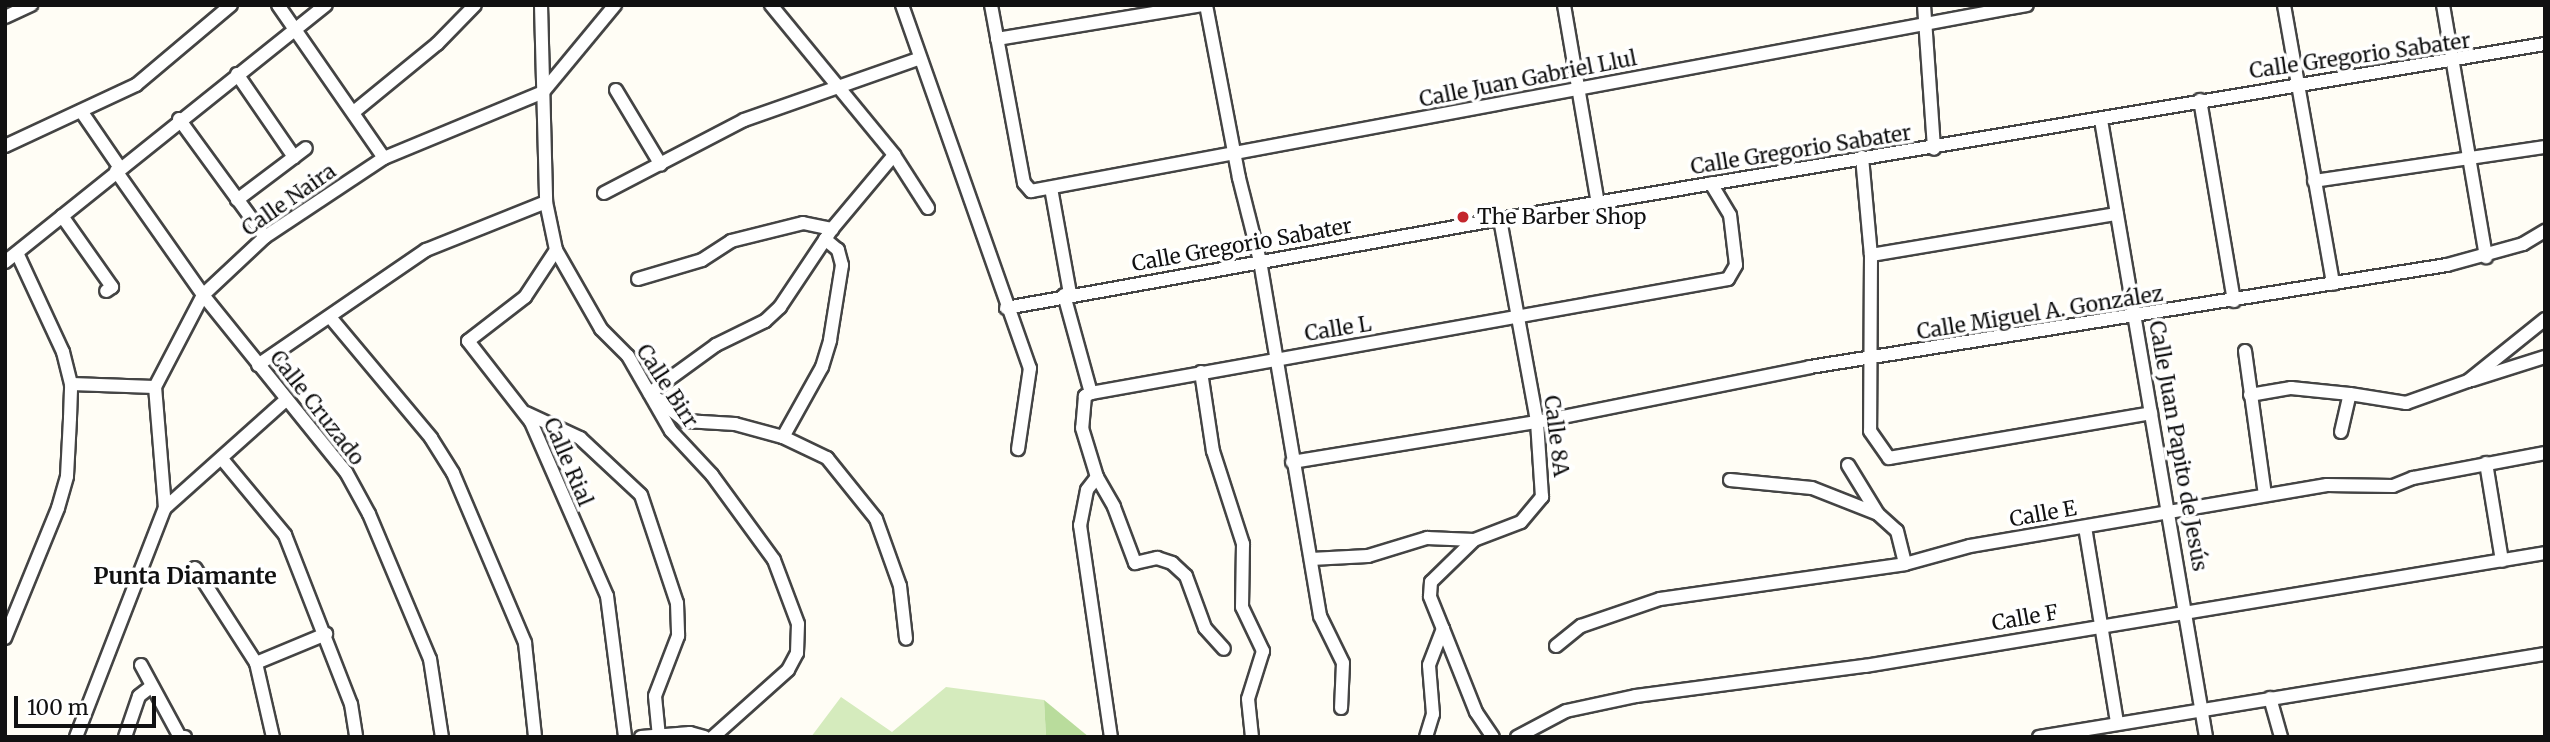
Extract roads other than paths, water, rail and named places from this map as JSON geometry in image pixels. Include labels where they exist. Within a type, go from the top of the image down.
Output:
[{"type":"street","points":[[5,17],[31,5]]},
{"type":"street","points":[[8,140],[81,111],[136,85],[231,5]]},
{"type":"street","points":[[278,5],[355,111],[384,158]]},
{"type":"street","points":[[5,262],[179,120],[326,5]]},
{"type":"street","points":[[355,111],[436,44],[475,5]]},
{"type":"street","name":"Calle Birr","points":[[541,5],[546,202],[556,250],[601,329],[628,356],[671,431],[712,475],[774,560],[798,624],[797,653],[788,670],[713,737]]},
{"type":"street","name":"Calle Naira","points":[[155,387],[203,295],[265,237],[384,158],[542,92],[615,5]]},
{"type":"street","points":[[771,5],[894,155],[928,208]]},
{"type":"street","points":[[902,5],[918,59],[1006,308],[1030,368],[1018,449]]},
{"type":"street","points":[[990,5],[998,39],[1204,5],[1260,261],[1320,616],[1343,663],[1341,708]]},
{"type":"street","points":[[1564,5],[1598,203]]},
{"type":"street","points":[[1924,5],[1928,24],[1934,149]]},
{"type":"street","name":"Calle Juan Gabriel Llul","points":[[998,39],[1024,183],[1031,191],[2027,5]]},
{"type":"street","points":[[2284,5],[2333,284]]},
{"type":"street","points":[[2443,5],[2472,161],[2486,257]]},
{"type":"street","name":"Calle Gregorio Sabater","points":[[1006,308],[1067,294],[1500,219],[1862,157],[1934,149],[2200,100],[2454,63],[2545,44]]},
{"type":"street","points":[[604,193],[744,120],[837,85],[918,59]]},
{"type":"street","points":[[237,74],[294,157]]},
{"type":"street","points":[[615,90],[661,165]]},
{"type":"street","points":[[2200,100],[2234,301]]},
{"type":"street","name":"Calle Cruzado","points":[[81,111],[203,295],[346,472],[369,514],[430,659],[442,737]]},
{"type":"street","points":[[179,120],[265,237]]},
{"type":"street","name":"Calle Juan Papito de Jesús","points":[[2101,120],[2187,611],[2206,737]]},
{"type":"street","points":[[2314,181],[2472,161],[2545,147]]},
{"type":"street","points":[[237,201],[306,148]]},
{"type":"street","points":[[894,155],[829,234],[780,307],[765,321],[716,345],[650,393],[685,421],[735,424],[783,437],[827,458],[876,519],[900,586],[906,639]]},
{"type":"street","points":[[1862,157],[1871,255],[1870,431],[1889,458],[2151,413]]},
{"type":"street","name":"Calle L","points":[[1091,393],[1728,279],[1736,265],[1730,215],[1711,183]]},
{"type":"street","points":[[1051,188],[1067,294],[1091,393],[1085,396],[1082,428],[1097,477],[1114,507],[1135,563],[1157,558],[1172,562],[1186,576],[1205,628],[1224,649]]},
{"type":"street","points":[[258,365],[426,250],[546,202]]},
{"type":"street","points":[[1871,255],[2117,214]]},
{"type":"street","points":[[62,216],[112,287],[106,291]]},
{"type":"street","name":"Calle 8A","points":[[1311,559],[1368,556],[1427,538],[1474,540],[1521,522],[1542,496],[1537,421],[1500,219]]},
{"type":"street","points":[[638,279],[702,260],[732,241],[803,223],[829,234],[838,250],[842,265],[830,341],[822,368],[783,437]]},
{"type":"street","name":"Calle Miguel A. González","points":[[1292,462],[1537,421],[1810,367],[1870,361],[2486,257],[2545,230]]},
{"type":"street","name":"Calle Rial","points":[[556,250],[524,297],[468,341],[524,412],[607,596],[625,737]]},
{"type":"street","points":[[5,638],[67,476],[71,384],[63,352],[17,253]]},
{"type":"street","points":[[330,317],[431,438],[453,473],[525,643],[536,737]]},
{"type":"street","points":[[2468,381],[2545,319]]},
{"type":"street","points":[[2245,351],[2266,495]]},
{"type":"street","points":[[2250,396],[2291,388],[2406,403],[2545,357]]},
{"type":"street","points":[[1201,372],[1213,450],[1243,544],[1242,607],[1263,651],[1248,699],[1252,737]]},
{"type":"street","points":[[71,384],[155,387],[165,508],[76,737]]},
{"type":"street","points":[[2341,432],[2350,394]]},
{"type":"street","points":[[165,508],[286,400]]},
{"type":"street","points":[[524,412],[580,438],[641,495],[677,603],[678,635],[655,696],[659,736]]},
{"type":"street","name":"Calle E","points":[[1556,646],[1581,626],[1660,599],[1905,564],[1970,546],[2329,485],[2393,486],[2486,463],[2545,453]]},
{"type":"street","points":[[222,459],[285,536],[326,634],[351,704],[356,737]]},
{"type":"street","points":[[2486,463],[2502,561]]},
{"type":"street","points":[[1848,466],[1878,514],[1897,531],[1905,564]]},
{"type":"street","points":[[1097,477],[1087,490],[1080,525],[1111,737]]},
{"type":"street","points":[[1730,480],[1812,488],[1878,514]]},
{"type":"street","points":[[2085,527],[2103,623],[2117,723]]},
{"type":"street","points":[[1474,540],[1431,582],[1430,596],[1476,712],[1493,737]]},
{"type":"street","name":"Calle F","points":[[1517,737],[1566,711],[1636,696],[1865,666],[2103,623],[2545,553]]},
{"type":"street","points":[[195,568],[256,663],[273,737]]},
{"type":"street","points":[[1426,737],[1433,714],[1429,665],[1443,629]]},
{"type":"street","points":[[256,663],[326,634]]},
{"type":"street","points":[[2039,737],[2201,707],[2545,654]]},
{"type":"street","points":[[141,664],[180,737],[185,737]]},
{"type":"street","points":[[125,737],[139,696],[152,686]]},
{"type":"street","points":[[2270,698],[2281,737]]},
{"type":"street","points":[[641,737],[704,737]]},
{"type":"place","name":"The Barber Shop","points":[[1463,217]]},
{"type":"district","name":"Punta Diamante","points":[[185,576]]}]
